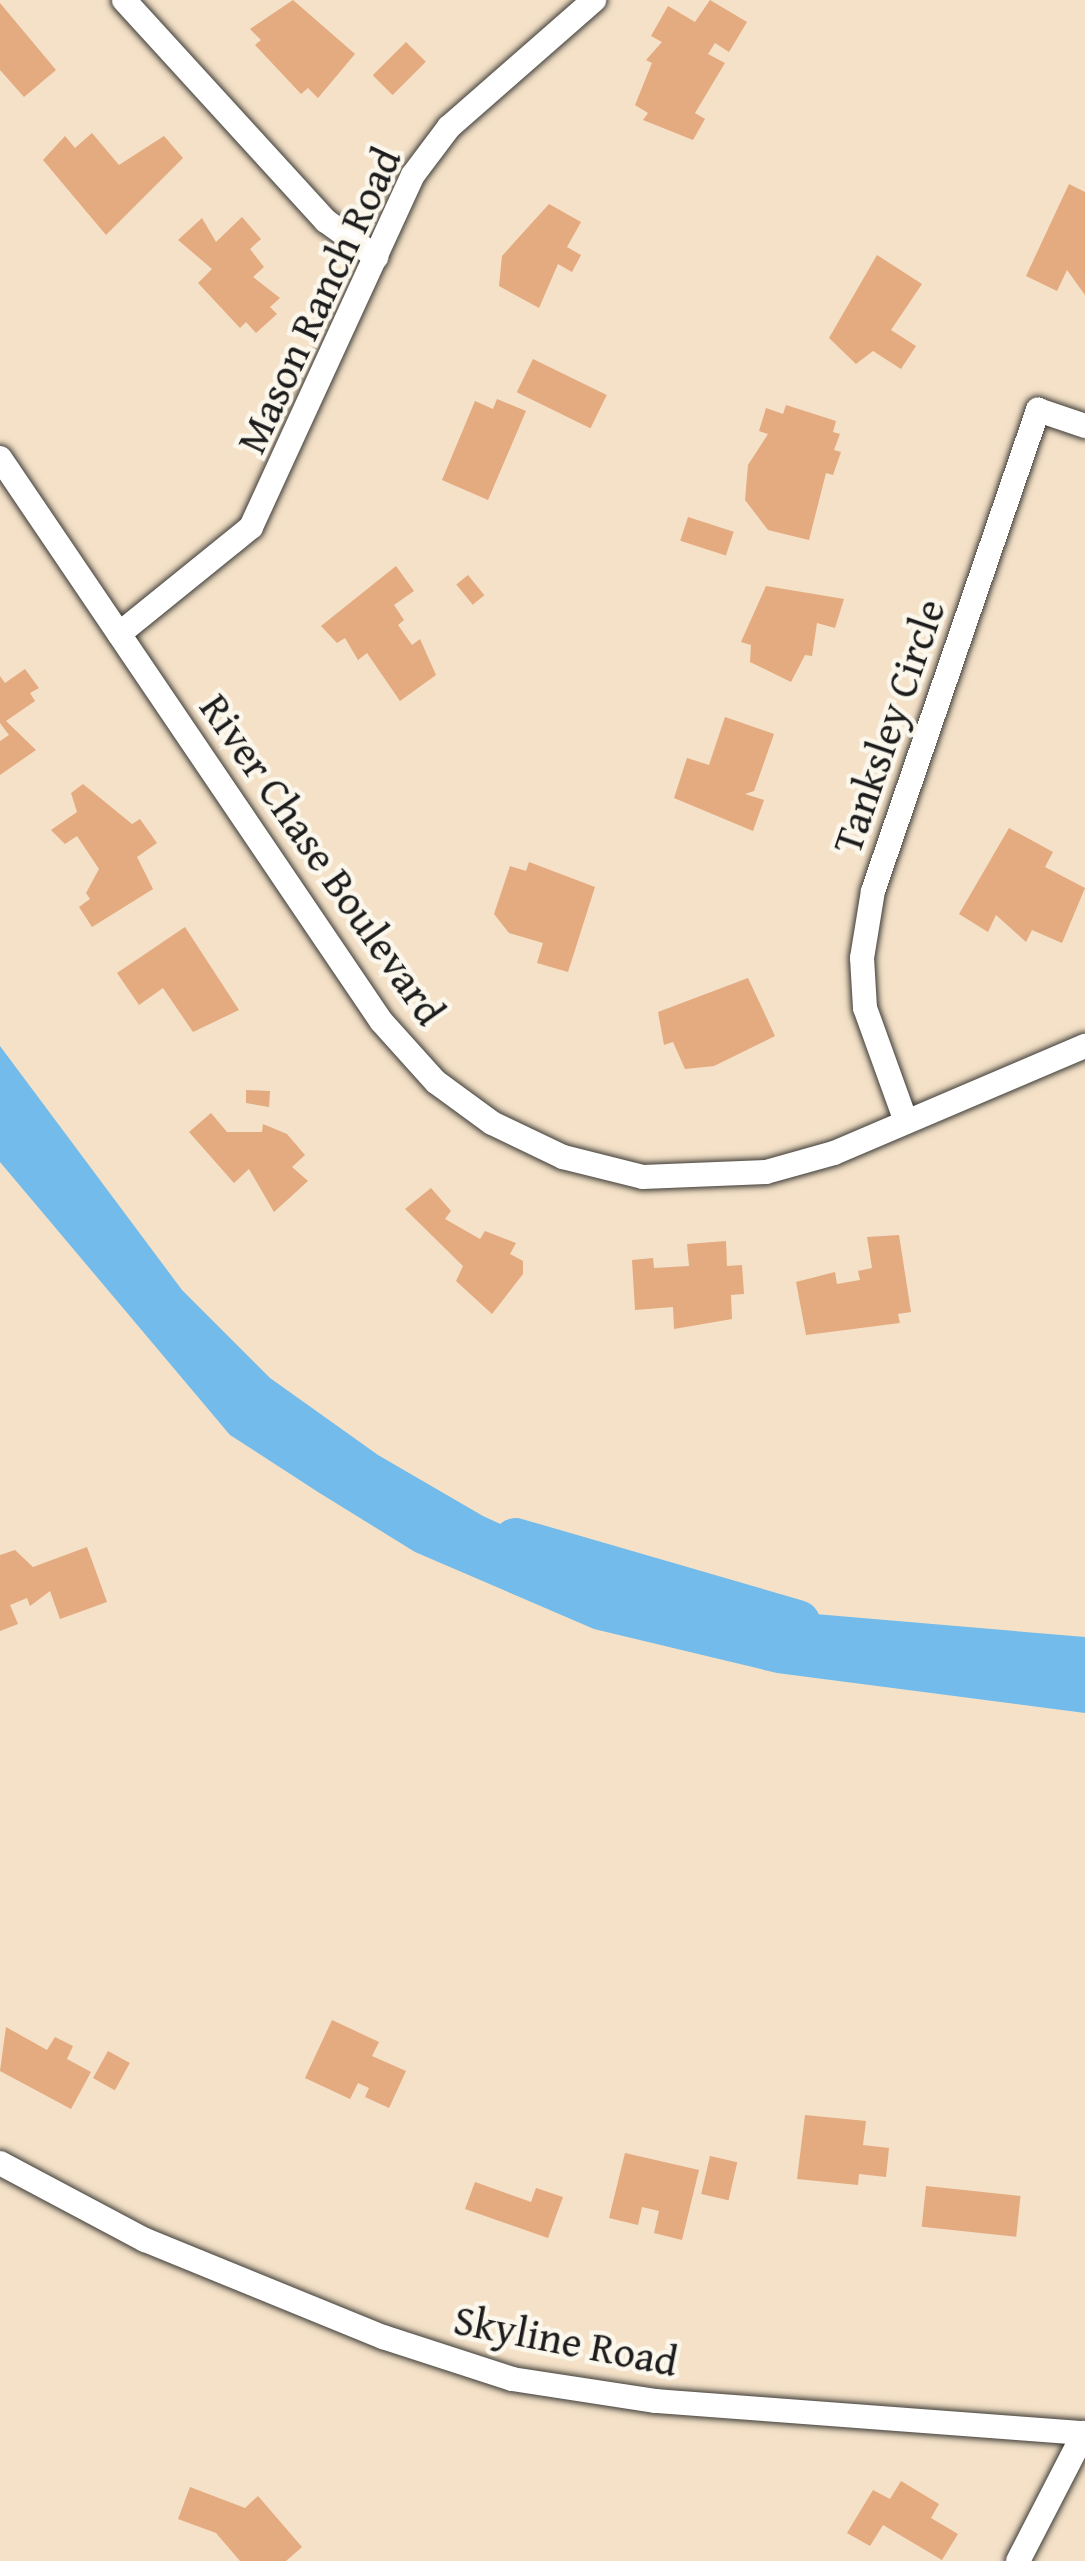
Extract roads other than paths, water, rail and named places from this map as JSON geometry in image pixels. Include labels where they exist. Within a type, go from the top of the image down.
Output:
[{"type":"street","points":[[124,0],[326,220],[376,257]]},
{"type":"street","name":"Mason Ranch Road","points":[[119,634],[251,527],[413,175],[449,127],[594,0]]},
{"type":"street","name":"Tanksley Circle","points":[[904,1119],[865,1008],[862,958],[873,891],[1038,410],[1085,426]]},
{"type":"street","name":"River Chase Boulevard","points":[[0,458],[381,1021],[436,1082],[492,1124],[562,1157],[643,1177],[706,1180],[834,1153],[904,1119],[1085,1046]]},
{"type":"street","name":"Skyline Road","points":[[0,2163],[145,2240],[399,2343],[512,2379],[656,2401],[1085,2433]]},
{"type":"street","points":[[1018,2561],[1085,2433]]},
{"type":"water","points":[[0,1046],[182,1290],[270,1378],[378,1455],[483,1516],[629,1583],[756,1609],[1085,1637],[1085,1713],[777,1673],[594,1629],[415,1552],[230,1435],[0,1162]]},
{"type":"waterway","points":[[515,1540],[797,1622]]}]
